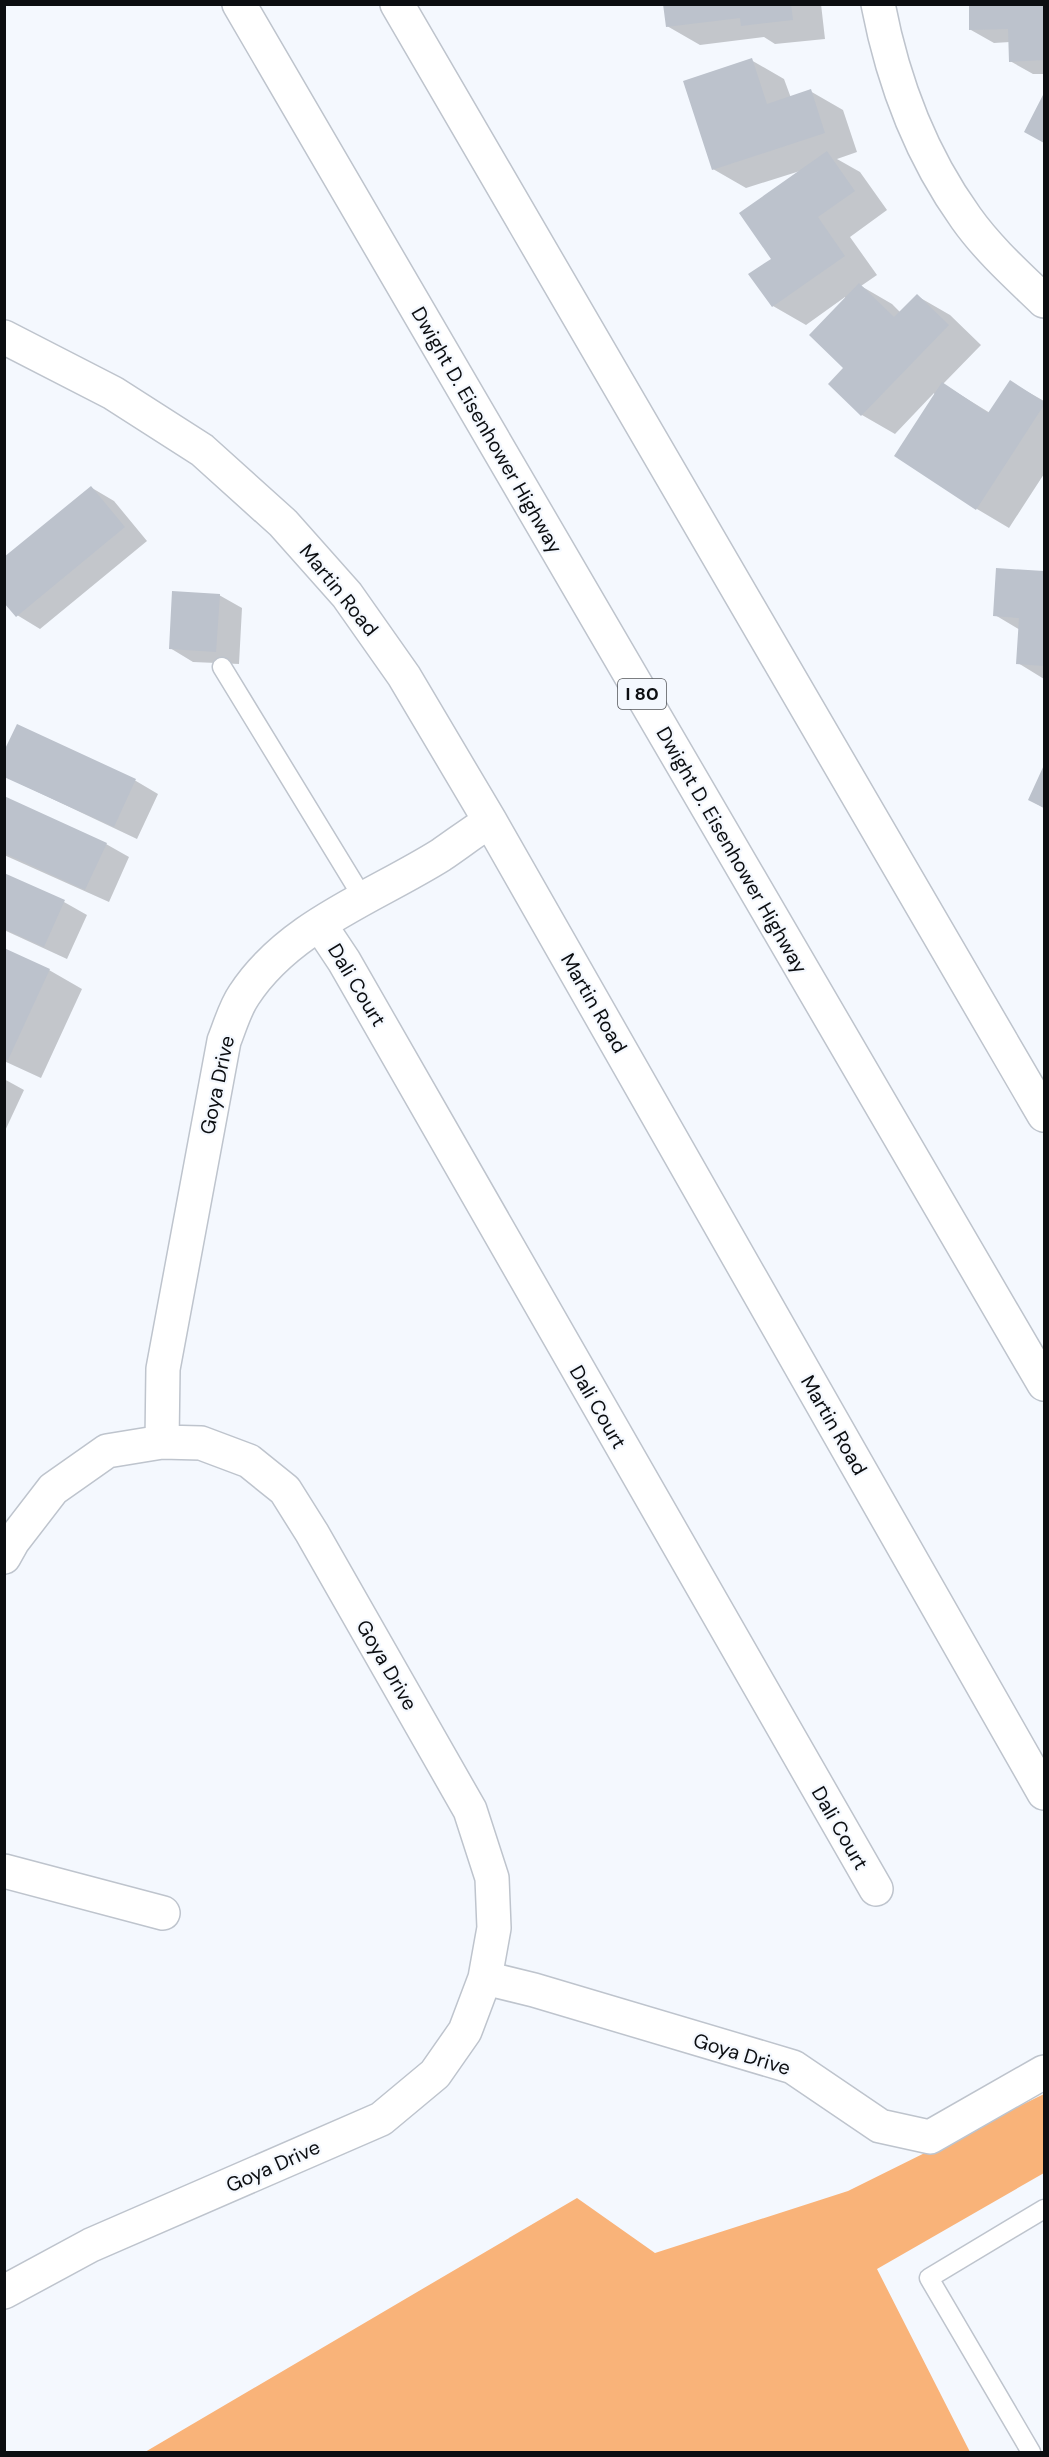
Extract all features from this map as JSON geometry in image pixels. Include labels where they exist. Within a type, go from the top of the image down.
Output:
[{"type":"main road","name":"Dwight D. Eisenhower Highway","points":[[239,4],[1044,1384]]},
{"type":"main road","points":[[397,4],[1044,1115]]},
{"type":"main road","points":[[879,4],[896,81],[925,151],[966,219],[1002,260],[1044,301]]},
{"type":"main road","name":"Martin Road","points":[[4,337],[113,393],[202,450],[283,523],[346,595],[404,676],[490,821],[1044,1793]]},
{"type":"main road","name":"Goya Drive","points":[[162,1442],[163,1369],[224,1041],[243,996],[273,960],[320,925],[363,898],[441,855],[490,821]]},
{"type":"main road","name":"Dali Court","points":[[320,925],[344,961],[876,1889]]},
{"type":"main road","name":"Goya Drive","points":[[4,1557],[13,1541],[53,1489],[107,1451],[162,1442],[201,1443],[249,1461],[285,1490],[312,1533],[470,1810],[492,1878],[494,1928],[485,1978],[465,2031],[435,2074],[381,2119],[91,2245],[4,2292]]},
{"type":"main road","points":[[4,1871],[163,1913]]},
{"type":"main road","name":"Goya Drive","points":[[485,1978],[534,1990],[793,2067],[880,2126],[930,2137],[1044,2072]]},
{"type":"lane","points":[[222,667],[363,898]]},
{"type":"lane","points":[[1031,2452],[929,2278],[1044,2209]]},
{"type":"shaded area","points":[[1044,2094],[1044,2173],[877,2269],[970,2452],[145,2452],[577,2198],[655,2253],[848,2191]]},
{"type":"building","points":[[663,4],[791,4],[793,20],[741,26],[740,18],[666,27]]},
{"type":"building","points":[[969,4],[1044,4],[1044,60],[1009,62],[1008,29],[969,30]]},
{"type":"building","points":[[752,58],[767,104],[811,89],[825,133],[712,170],[683,81]]},
{"type":"building","points":[[1044,93],[1044,143],[1024,132]]},
{"type":"building","points":[[827,151],[855,191],[818,217],[845,256],[772,307],[748,274],[771,259],[739,213]]},
{"type":"building","points":[[859,283],[894,317],[917,294],[949,325],[861,416],[828,384],[843,368],[809,335]]},
{"type":"building","points":[[1010,380],[1044,402],[1044,405],[976,510],[894,456],[942,382],[988,413]]},
{"type":"building","points":[[91,486],[125,527],[16,617],[4,603],[4,557]]},
{"type":"building","points":[[996,568],[1044,571],[1044,666],[1016,664],[1019,618],[993,616]]},
{"type":"building","points":[[172,591],[220,594],[216,652],[169,649]]},
{"type":"building","points":[[17,724],[136,779],[114,827],[4,777],[4,751]]},
{"type":"building","points":[[1044,765],[1044,808],[1028,800]]},
{"type":"building","points":[[4,796],[107,843],[85,890],[4,853]]},
{"type":"building","points":[[4,873],[65,900],[44,947],[4,929]]},
{"type":"building","points":[[4,948],[50,969],[8,1060],[4,1059]]}]
